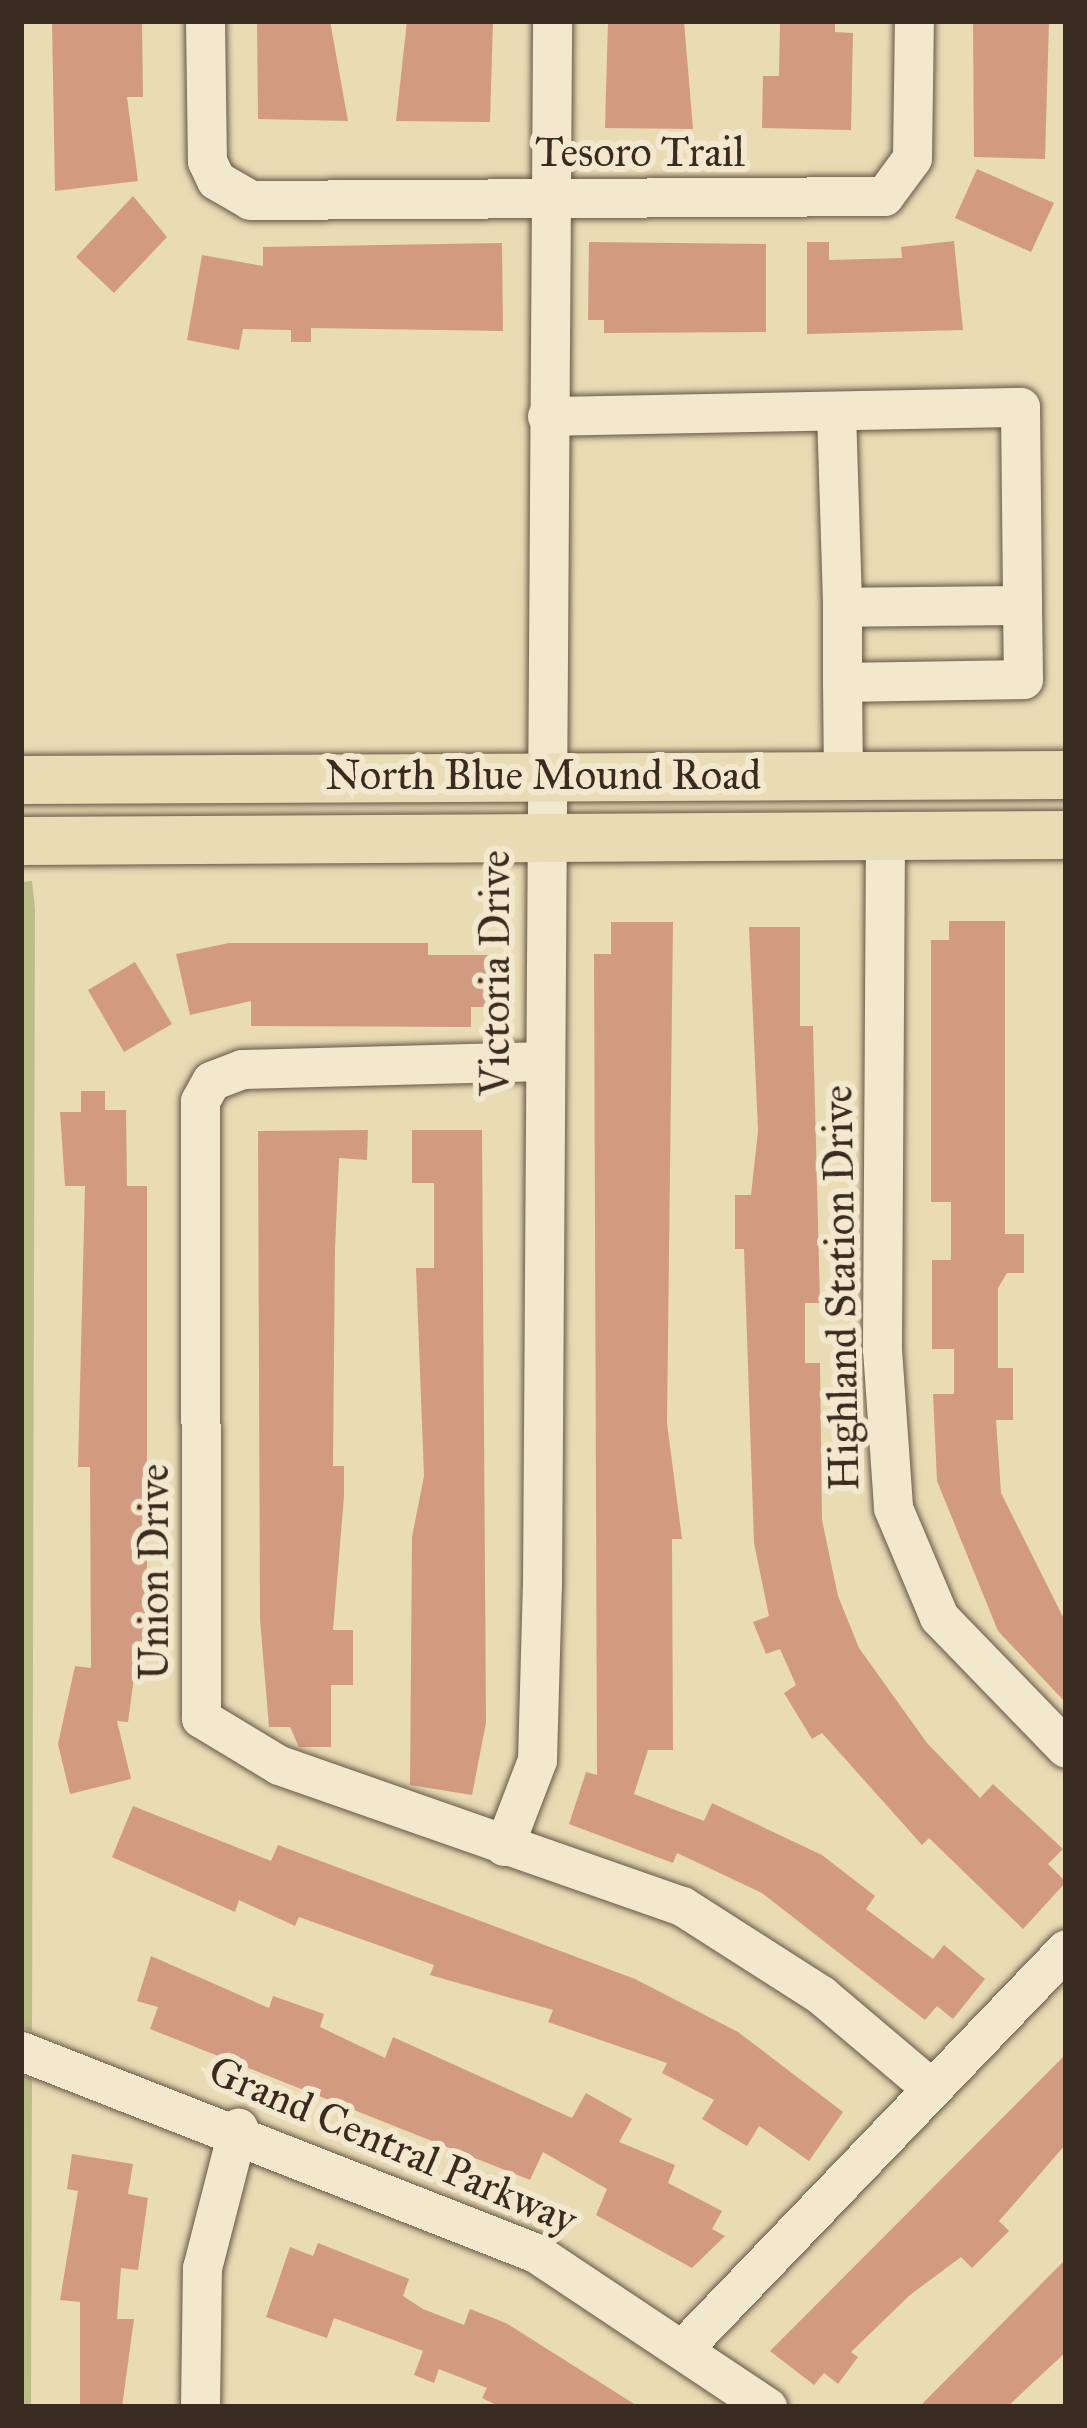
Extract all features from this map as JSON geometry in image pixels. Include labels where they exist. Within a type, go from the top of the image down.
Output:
[{"type":"main road","name":"North Blue Mound Road","points":[[21,780],[1066,775]]},
{"type":"main road","name":"North Blue Mound Road","points":[[21,841],[1066,835]]},
{"type":"street","name":"Tesoro Trail","points":[[205,21],[203,140],[216,180],[250,200],[884,196],[913,158],[914,21]]},
{"type":"street","name":"Victoria Drive","points":[[504,1846],[537,1760],[552,21]]},
{"type":"street","points":[[547,416],[1021,407],[1023,679],[842,682]]},
{"type":"street","points":[[836,411],[843,774]]},
{"type":"street","points":[[842,607],[1022,605]]},
{"type":"street","name":"Highland Station Drive","points":[[885,836],[884,1460],[909,1564],[939,1616],[1066,1748]]},
{"type":"street","name":"Union Drive","points":[[544,1061],[223,1072],[200,1101],[194,1203],[201,1718],[233,1746],[682,1906],[821,1995],[931,2088]]},
{"type":"street","points":[[687,2344],[1066,1949]]},
{"type":"street","name":"Grand Central Parkway","points":[[21,2051],[238,2128],[536,2253],[687,2344],[767,2407]]},
{"type":"street","points":[[200,2407],[202,2268],[238,2128]]},
{"type":"green space","points":[[32,881],[32,2031],[21,2027],[21,882]]},
{"type":"green space","points":[[21,2075],[32,2079],[31,2407],[21,2407]]},
{"type":"building","points":[[52,21],[142,21],[143,97],[127,97],[138,181],[55,191]]},
{"type":"building","points":[[257,21],[330,21],[348,121],[258,119]]},
{"type":"building","points":[[407,21],[493,21],[490,122],[396,121]]},
{"type":"building","points":[[608,21],[684,21],[693,129],[605,128]]},
{"type":"building","points":[[780,21],[835,21],[835,32],[853,33],[851,130],[762,128],[763,76],[779,76]]},
{"type":"building","points":[[973,21],[1049,21],[1045,159],[974,157]]},
{"type":"building","points":[[977,169],[1054,203],[1031,252],[955,218]]},
{"type":"building","points":[[133,196],[167,237],[114,293],[76,257]]},
{"type":"building","points":[[954,241],[963,330],[807,334],[807,242],[829,242],[829,260],[902,258],[901,247]]},
{"type":"building","points":[[589,242],[766,244],[766,332],[604,333],[604,320],[588,320]]},
{"type":"building","points":[[502,243],[503,331],[311,328],[311,342],[291,342],[291,330],[243,329],[239,350],[187,340],[202,255],[263,266],[263,247]]},
{"type":"building","points":[[949,921],[1005,921],[1005,1234],[1024,1234],[1024,1273],[1007,1273],[998,1288],[998,1368],[1013,1368],[1013,1420],[996,1420],[1001,1493],[1066,1623],[1066,1703],[998,1631],[937,1481],[933,1394],[954,1394],[954,1349],[932,1349],[932,1260],[951,1260],[951,1202],[931,1202],[931,940],[949,940]]},
{"type":"building","points":[[611,922],[673,922],[667,1423],[682,1539],[672,1539],[673,1750],[648,1750],[634,1794],[704,1821],[712,1803],[822,1855],[875,1896],[866,1909],[933,1959],[944,1945],[985,1979],[953,2019],[937,2006],[925,2020],[762,1893],[677,1853],[673,1863],[569,1824],[586,1772],[597,1775],[594,954],[611,954]]},
{"type":"building","points":[[749,927],[800,927],[800,1026],[813,1026],[820,1303],[805,1303],[805,1363],[820,1363],[822,1520],[838,1596],[859,1648],[927,1743],[980,1798],[993,1784],[1063,1849],[1048,1864],[1066,1882],[1023,1929],[929,1838],[922,1845],[822,1733],[812,1739],[784,1693],[796,1685],[780,1649],[766,1654],[753,1622],[769,1616],[754,1543],[744,1249],[735,1249],[735,1195],[751,1195],[758,1131]]},
{"type":"building","points":[[229,943],[428,943],[428,955],[491,955],[491,1007],[471,1007],[471,1027],[251,1026],[251,1001],[190,1015],[176,954]]},
{"type":"building","points":[[135,962],[172,1024],[124,1052],[88,990]]},
{"type":"building","points":[[81,1091],[105,1091],[105,1110],[126,1110],[127,1186],[147,1186],[147,1655],[137,1655],[128,1722],[117,1721],[131,1779],[70,1794],[58,1744],[75,1666],[91,1668],[90,1467],[78,1467],[85,1186],[65,1186],[60,1112],[81,1112]]},
{"type":"building","points":[[368,1130],[367,1160],[339,1158],[335,1249],[333,1466],[344,1466],[344,1496],[333,1630],[353,1630],[353,1685],[331,1685],[331,1747],[299,1747],[290,1727],[269,1727],[260,1620],[258,1131]]},
{"type":"building","points":[[412,1130],[482,1130],[486,1723],[472,1795],[410,1785],[412,1537],[424,1476],[416,1268],[434,1268],[434,1183],[412,1183]]},
{"type":"building","points":[[133,1806],[271,1861],[278,1845],[635,1979],[738,2032],[843,2112],[809,2161],[759,2126],[747,2146],[702,2119],[714,2100],[662,2073],[667,2063],[548,2022],[553,2010],[430,1975],[434,1965],[299,1917],[295,1926],[239,1900],[235,1912],[112,1857]]},
{"type":"building","points":[[151,1956],[269,2008],[273,1996],[324,2014],[320,2027],[385,2058],[393,2037],[572,2118],[586,2093],[632,2119],[619,2142],[675,2165],[668,2183],[722,2211],[712,2229],[725,2236],[692,2268],[596,2215],[607,2189],[543,2152],[530,2180],[150,2029],[158,2007],[137,2001]]},
{"type":"building","points":[[1066,2054],[1066,2144],[999,2221],[1009,2231],[972,2268],[961,2257],[910,2295],[851,2352],[858,2357],[838,2384],[824,2373],[814,2385],[770,2351]]},
{"type":"building","points":[[72,2154],[133,2164],[128,2194],[148,2198],[138,2270],[121,2268],[117,2319],[134,2319],[122,2407],[80,2407],[80,2302],[60,2300],[78,2191],[67,2189]]},
{"type":"building","points":[[318,2243],[409,2279],[403,2296],[423,2309],[464,2325],[470,2309],[506,2323],[639,2407],[500,2407],[482,2398],[487,2388],[439,2369],[434,2383],[414,2375],[423,2351],[334,2318],[327,2338],[266,2317],[290,2247],[313,2256]]},
{"type":"building","points":[[1066,2259],[1066,2352],[1007,2407],[919,2407]]}]
